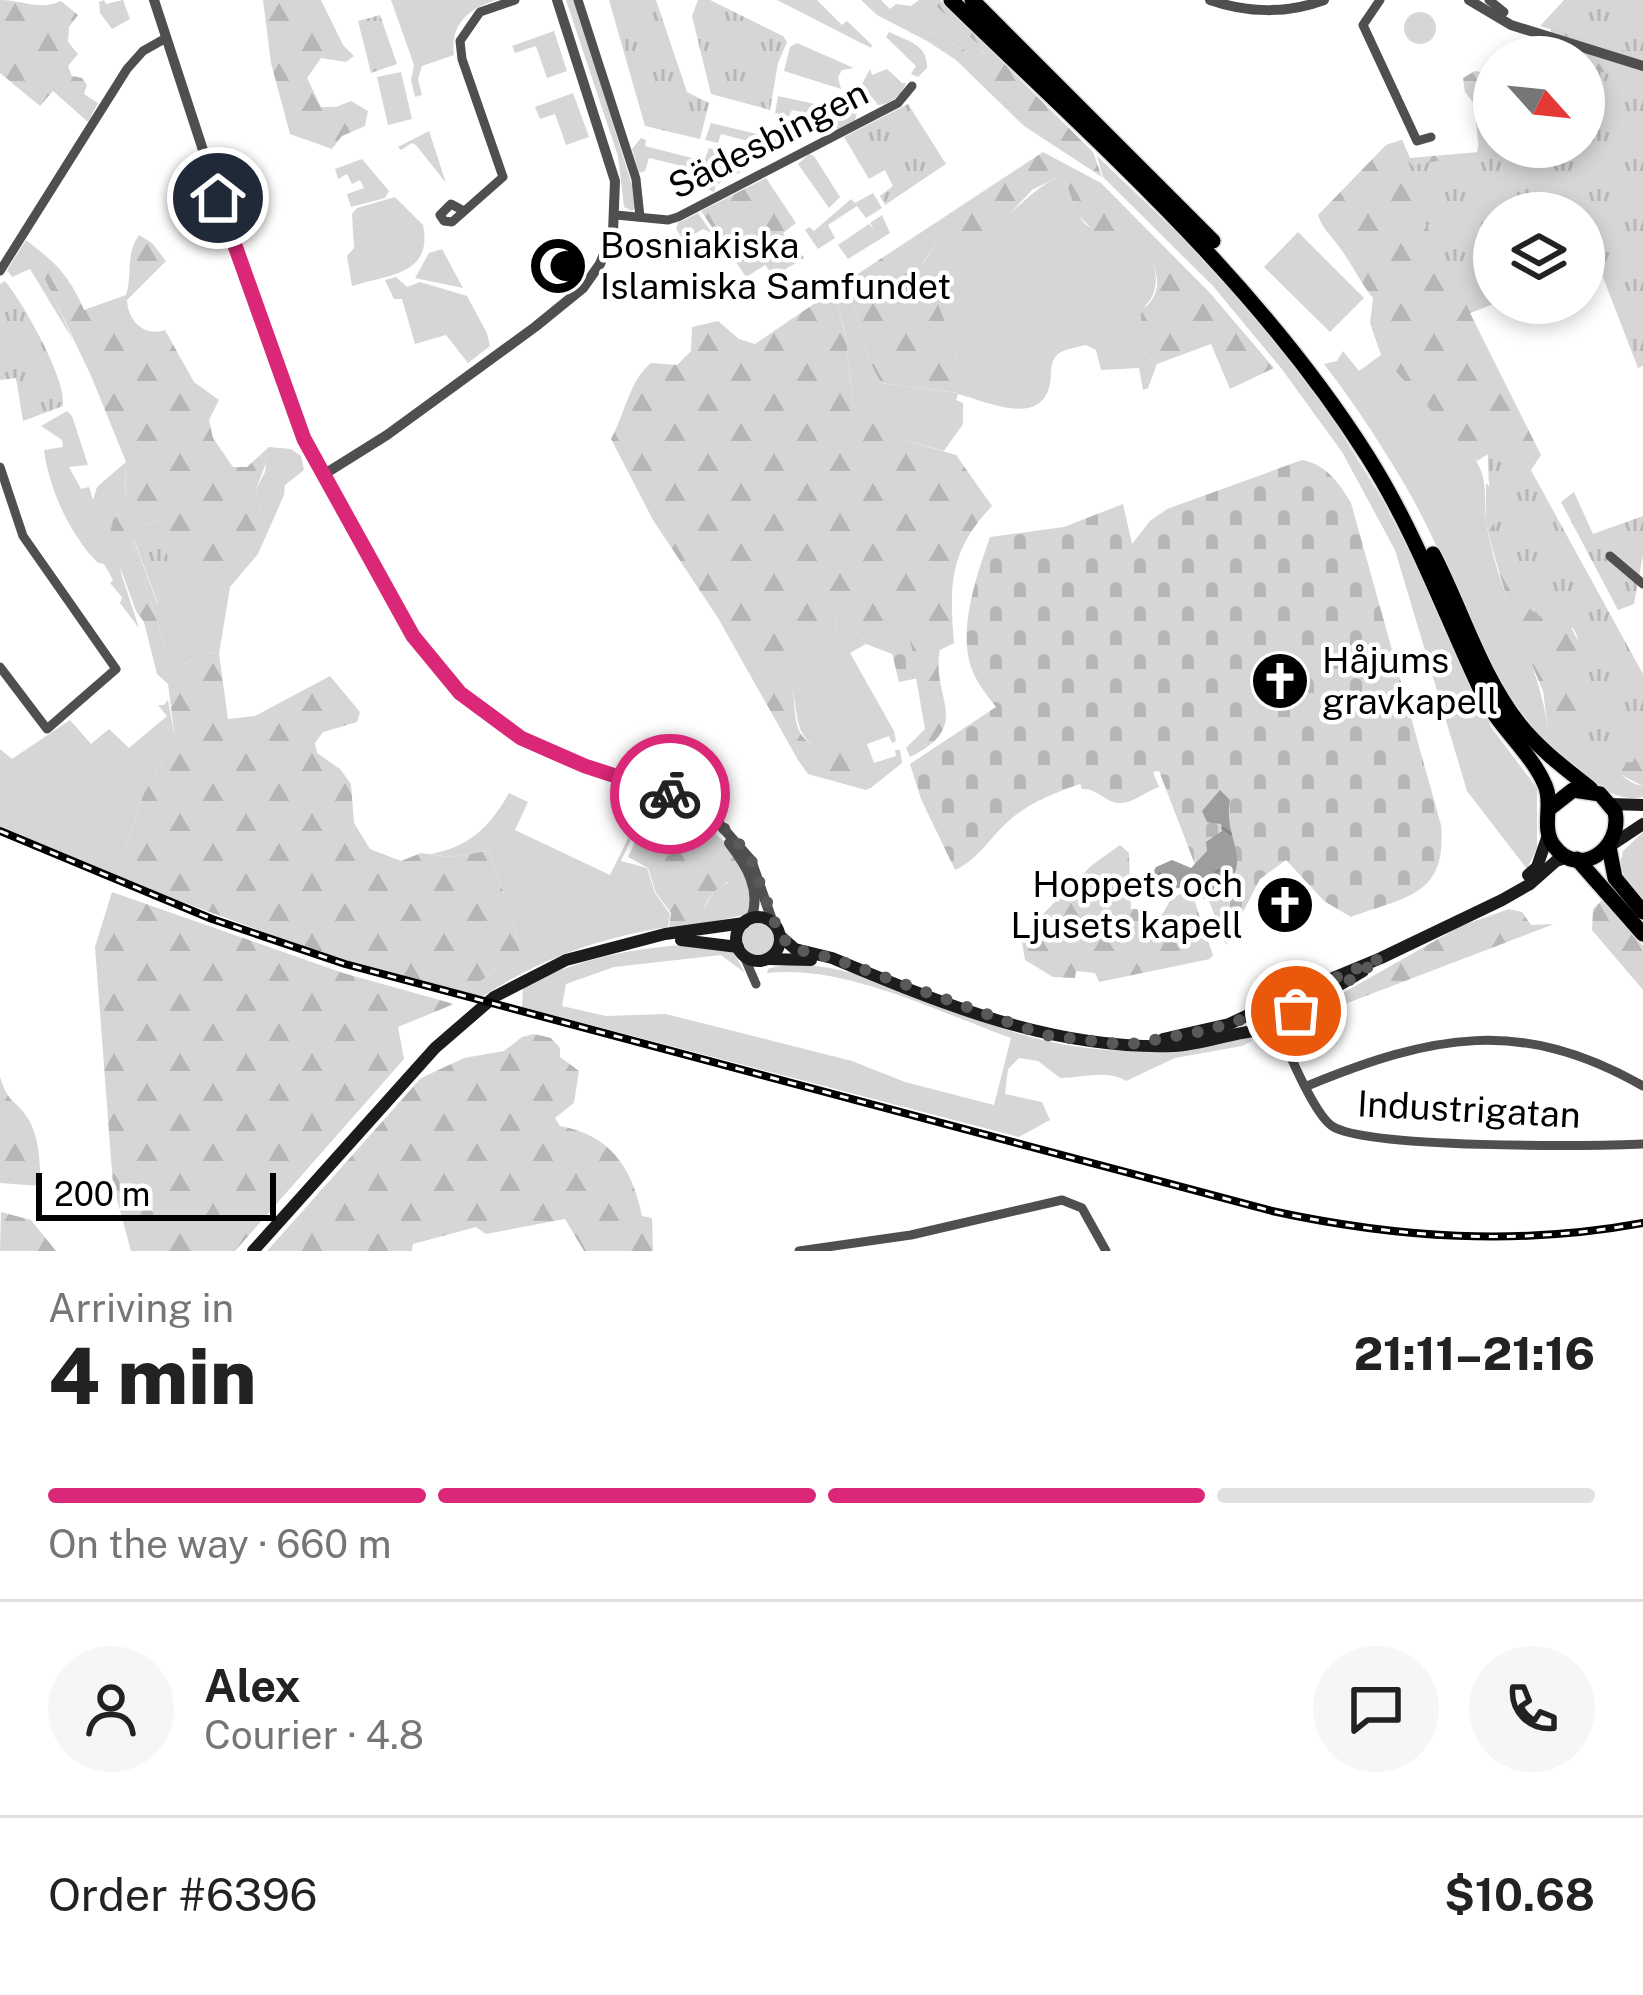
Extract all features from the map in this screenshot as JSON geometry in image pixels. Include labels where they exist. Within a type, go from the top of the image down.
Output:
[{"type":"highway","points":[[951,0],[1214,257],[1317,382],[1393,500],[1435,580],[1485,699],[1540,776],[1550,808],[1548,835],[1643,934]]},
{"type":"highway","points":[[972,0],[1206,234],[1298,340],[1350,411],[1401,493],[1502,698],[1540,747],[1610,804],[1617,830],[1609,846],[1594,857],[1572,858]]},
{"type":"highway","points":[[1550,808],[1573,790],[1593,791]]},
{"type":"highway","points":[[1609,846],[1615,878],[1643,912]]},
{"type":"main road","points":[[1610,804],[1643,805]]},
{"type":"main road","points":[[1609,846],[1643,824]]},
{"type":"main road","points":[[1466,915],[1530,873],[1548,835]]},
{"type":"main road","points":[[1126,1045],[1247,1018],[1518,891],[1556,861],[1572,858]]},
{"type":"main road","points":[[253,1251],[469,1016],[526,977],[644,940],[763,917],[795,949],[848,964],[1017,1028],[1070,1040],[1126,1045],[1175,1046],[1272,1030],[1381,958]]},
{"type":"main road","points":[[740,951],[738,931],[747,921]]},
{"type":"main road","points":[[767,959],[778,949],[777,929]]},
{"type":"main road","points":[[644,940],[700,940],[740,951],[753,960],[848,964]]},
{"type":"main road","points":[[1275,1002],[1285,1008],[1287,1016]]},
{"type":"main road","points":[[1259,1010],[1258,1021],[1272,1030]]},
{"type":"street","points":[[154,0],[247,285],[299,425],[413,636],[460,693],[497,723],[538,747],[672,795],[716,820],[751,860],[777,929]]},
{"type":"street","points":[[464,211],[503,177],[461,58],[460,40],[480,12],[515,0]]},
{"type":"street","points":[[323,475],[387,435],[570,300],[600,264],[616,215],[611,169],[557,0]]},
{"type":"street","name":"Sädesbingen","points":[[578,0],[640,192],[640,218]]},
{"type":"street","points":[[1210,0],[1264,11],[1324,0]]},
{"type":"street","points":[[1380,0],[1363,25],[1417,141],[1431,137]]},
{"type":"street","points":[[1469,0],[1511,26],[1643,67]]},
{"type":"street","points":[[1489,0],[1504,13]]},
{"type":"street","points":[[0,271],[128,69],[143,51],[166,38]]},
{"type":"street","name":"Sädesbingen","points":[[616,215],[678,217],[898,103],[912,86]]},
{"type":"street","points":[[0,467],[23,536],[116,669],[47,729],[0,667]]},
{"type":"street","points":[[1610,556],[1643,584]]},
{"type":"street","points":[[703,813],[748,871],[756,903],[747,921]]},
{"type":"street","points":[[740,951],[756,985],[767,959]]},
{"type":"street","name":"Industrigatan","points":[[1272,1030],[1328,1124],[1345,1131],[1456,1143],[1643,1144]]},
{"type":"street","points":[[1307,1086],[1392,1053],[1471,1040],[1539,1045],[1580,1054],[1643,1086]]},
{"type":"street","points":[[799,1251],[911,1234],[1061,1201],[1082,1208],[1106,1251]]},
{"type":"green space","points":[[0,0],[38,5],[61,1],[78,15],[69,27],[68,42],[78,54],[68,66],[72,76],[87,85],[84,94],[98,103],[88,122],[53,91],[40,106],[0,73]]},
{"type":"green space","points":[[123,0],[130,19],[112,29],[100,13],[99,2],[106,4]]},
{"type":"green space","points":[[263,0],[321,0],[343,45],[354,56],[346,62],[321,58],[307,78],[321,107],[351,101],[368,111],[365,126],[342,136],[332,149],[290,134],[271,63]]},
{"type":"green space","points":[[391,0],[496,0],[463,19],[455,35],[454,55],[422,66],[418,79],[422,95],[415,97],[414,65]]},
{"type":"green space","points":[[566,0],[575,0],[638,205],[632,211],[624,207],[618,156]]},
{"type":"green space","points":[[609,0],[656,0],[687,92],[709,103],[700,139],[645,126]]},
{"type":"green space","points":[[698,0],[710,0],[787,42],[778,63],[770,110],[711,94],[692,16]]},
{"type":"green space","points":[[777,0],[817,0],[842,25],[847,21],[871,48]]},
{"type":"green space","points":[[861,0],[881,0],[890,9],[929,0],[984,55],[973,55],[934,33],[927,35],[927,41],[877,15]]},
{"type":"green space","points":[[929,0],[940,0],[1093,152],[1102,177],[1024,126],[956,60],[927,41],[927,35],[934,33],[973,55],[984,54]]},
{"type":"green space","points":[[1564,0],[1643,0],[1643,56],[1605,45],[1605,36],[1574,36],[1540,26]]},
{"type":"green space","points":[[1643,0],[1643,143],[1605,250],[1605,192],[1473,192],[1470,313],[1541,455],[1531,470],[1503,445],[1477,461],[1381,355],[1370,323],[1373,298],[1318,215],[1386,145],[1402,140],[1410,158],[1473,153],[1473,168],[1605,168],[1605,36],[1551,36],[1550,25]]},
{"type":"green space","points":[[1420,12],[1431,17],[1436,28],[1431,39],[1420,44],[1409,39],[1404,28],[1409,17]]},
{"type":"green space","points":[[380,15],[397,64],[371,73],[358,21]]},
{"type":"green space","points":[[554,31],[567,71],[547,78],[536,46],[515,53],[512,46]]},
{"type":"green space","points":[[889,32],[915,44],[924,54],[927,68],[918,77],[911,74],[916,66],[886,37]]},
{"type":"green space","points":[[797,43],[854,68],[842,70],[838,77],[841,89],[784,71],[790,47]]},
{"type":"green space","points":[[870,69],[872,75],[887,69],[906,83],[902,91],[878,105],[858,92]]},
{"type":"green space","points":[[401,72],[412,119],[388,125],[377,77]]},
{"type":"green space","points":[[1473,72],[1473,103],[1465,92],[1463,78]]},
{"type":"green space","points":[[1605,73],[1643,85],[1643,366],[1638,368],[1605,283],[1605,192],[1473,192],[1470,312],[1386,145],[1402,140],[1411,165],[1473,155],[1473,168],[1605,168]]},
{"type":"green space","points":[[573,93],[589,137],[566,145],[555,114],[540,119],[535,107]]},
{"type":"green space","points":[[778,96],[857,113],[855,120],[838,129],[822,125],[822,117],[792,110],[789,116],[775,113]]},
{"type":"green space","points":[[908,104],[946,164],[885,205],[880,196],[893,186],[885,170],[869,179],[844,137]]},
{"type":"green space","points":[[711,123],[777,139],[773,156],[763,154],[764,145],[721,134],[718,143],[705,140]]},
{"type":"green space","points":[[429,131],[446,183],[416,145],[398,147]]},
{"type":"green space","points":[[641,138],[645,146],[704,161],[709,148],[717,151],[716,159],[750,167],[716,185],[714,192],[708,189],[713,183],[704,174],[698,179],[688,176],[690,168],[649,158],[645,171],[639,173],[632,149]]},
{"type":"green space","points":[[1043,152],[1101,183],[1210,293],[1274,368],[1230,389],[1211,344],[1157,364],[1143,351],[1141,314],[1157,289],[1149,256],[1134,238],[1098,235],[1077,214],[1066,183],[1056,178],[1032,190],[1000,224],[1004,239],[973,251],[960,235],[952,233],[939,239],[922,264],[955,347],[958,393],[881,383],[870,362],[847,281]]},
{"type":"green space","points":[[809,154],[840,197],[829,208],[798,164]]},
{"type":"green space","points":[[1097,156],[1248,307],[1331,416],[1382,499],[1491,727],[1537,788],[1537,848],[1527,869],[1467,791],[1395,550],[1342,452],[1213,286],[1103,177]]},
{"type":"green space","points":[[362,159],[389,191],[385,198],[351,207],[347,194],[364,188],[360,180],[352,184],[347,174],[338,179],[335,169]]},
{"type":"green space","points":[[766,178],[796,223],[783,233],[804,258],[774,276],[765,265],[746,277],[701,211]]},
{"type":"green space","points":[[1056,178],[1066,183],[1088,226],[1134,238],[1152,261],[1156,280],[1145,306],[1143,351],[1157,364],[1148,388],[1143,390],[1139,368],[1101,370],[1096,350],[1086,345],[1055,357],[1045,397],[1036,405],[1012,408],[958,394],[963,424],[944,451],[887,435],[853,405],[846,336],[836,301],[824,297],[847,281],[870,362],[881,383],[957,393],[955,347],[922,265],[939,239],[952,232],[982,231]]},
{"type":"green space","points":[[873,193],[882,208],[866,218],[857,206],[828,225],[835,238],[818,249],[805,230],[814,231],[851,199],[855,203]]},
{"type":"green space","points":[[395,197],[423,225],[421,254],[406,270],[352,286],[347,256],[354,248],[352,214],[357,208]]},
{"type":"green space","points":[[698,213],[712,233],[703,229],[691,236],[693,243],[688,247],[676,229],[678,223]]},
{"type":"green space","points":[[882,215],[890,233],[848,259],[838,245],[869,224],[874,230],[870,223]]},
{"type":"green space","points":[[1298,232],[1364,298],[1330,332],[1264,267]]},
{"type":"green space","points":[[139,235],[166,261],[127,300],[130,315],[144,329],[165,330],[194,382],[219,400],[209,420],[213,438],[233,467],[247,467],[259,456],[268,458],[256,489],[263,522],[259,547],[228,585],[184,567],[162,521],[143,524],[130,536],[167,652],[181,665],[219,654],[228,719],[255,716],[330,676],[360,712],[357,722],[323,732],[315,743],[317,753],[340,769],[351,784],[354,823],[370,849],[401,861],[421,853],[449,857],[488,851],[520,951],[465,993],[346,962],[117,878],[143,795],[174,732],[168,684],[157,674],[144,622],[109,537],[113,520],[125,505],[126,462],[36,260],[41,252],[55,264],[84,310],[126,295],[132,249]]},
{"type":"green space","points":[[26,240],[41,252],[37,260],[73,340],[30,269],[12,277],[7,270]]},
{"type":"green space","points":[[442,249],[463,288],[415,278],[429,253]]},
{"type":"green space","points":[[396,277],[407,287],[420,282],[467,296],[490,346],[468,363],[446,335],[415,344],[402,299],[394,299],[385,280]]},
{"type":"green space","points":[[5,281],[42,342],[62,394],[63,406],[23,421],[16,378],[0,380],[0,284]]},
{"type":"green space","points":[[824,297],[836,301],[846,337],[853,405],[888,435],[956,455],[992,506],[968,538],[955,569],[954,643],[940,650],[945,721],[930,745],[910,757],[906,748],[925,729],[916,678],[892,654],[866,644],[843,613],[836,614],[835,634],[791,669],[799,730],[815,745],[852,750],[864,764],[872,787],[866,790],[808,774],[718,618],[653,520],[611,439],[644,370],[651,363],[677,365],[691,351],[692,327],[718,321],[739,339],[755,344]]},
{"type":"green space","points":[[1343,351],[1359,371],[1381,355],[1459,435],[1483,480],[1493,553],[1536,677],[1548,728],[1643,786],[1643,797],[1619,796],[1586,776],[1554,749],[1504,686],[1414,501],[1324,364],[1337,361]]},
{"type":"green space","points":[[67,411],[88,465],[69,467],[81,489],[89,487],[93,500],[97,487],[126,462],[125,505],[113,520],[121,573],[139,628],[120,603],[122,597],[110,583],[113,580],[104,564],[88,552],[70,525],[51,480],[44,450],[63,447],[62,440],[41,426]]},
{"type":"green space","points":[[1499,412],[1643,674],[1643,749],[1633,762],[1606,760],[1590,750],[1582,734],[1580,646],[1573,628],[1530,609],[1506,568],[1493,516],[1488,463],[1489,415]]},
{"type":"green space","points":[[269,447],[291,449],[301,456],[304,470],[285,485],[258,554],[230,587],[219,654],[181,665],[167,652],[130,536],[143,524],[162,521],[173,540],[263,523],[256,489],[267,458],[259,456]],"holes":[[[133,538],[182,594],[157,603]]]},
{"type":"green space","points":[[1302,460],[1325,471],[1351,503],[1441,825],[1438,866],[1430,879],[1407,897],[1351,917],[1324,901],[1286,860],[1260,879],[1226,945],[1159,771],[1153,772],[1159,787],[1125,803],[1082,789],[1080,784],[1044,798],[1018,813],[955,870],[910,764],[996,707],[973,672],[967,636],[971,602],[990,537],[1064,527],[1123,504],[1132,544],[1167,509]]},
{"type":"green space","points":[[1486,483],[1511,510],[1591,666],[1643,714],[1643,786],[1574,751],[1548,728],[1543,691],[1514,622],[1491,544]]},
{"type":"green space","points":[[1574,492],[1593,534],[1643,516],[1643,555],[1634,604],[1618,610],[1561,502]]},
{"type":"green space","points":[[157,528],[182,595],[158,604],[133,537]]},
{"type":"green space","points":[[836,613],[843,613],[866,644],[850,653],[894,731],[896,741],[892,743],[889,736],[867,744],[874,763],[900,750],[902,763],[872,787],[864,764],[822,750],[803,735],[796,711],[790,669],[835,634]]},
{"type":"green space","points":[[907,628],[919,678],[899,682],[887,632]]},
{"type":"green space","points":[[168,700],[174,733],[143,795],[117,878],[0,827],[0,749],[12,759],[70,720],[91,744],[109,729],[129,748],[167,716],[158,705]]},
{"type":"green space","points":[[509,793],[528,802],[515,830],[610,875],[640,814],[641,797],[651,796],[621,861],[647,868],[655,893],[670,914],[668,927],[571,952],[482,997],[465,993],[520,951],[511,912],[488,851],[449,857],[430,854],[456,847],[477,834]]},
{"type":"green space","points":[[656,798],[717,834],[738,865],[736,874],[713,893],[693,926],[669,927],[671,913],[656,893],[648,868],[628,857]]},
{"type":"green space","points":[[1643,832],[1643,906],[1619,870],[1623,851]]},
{"type":"green space","points":[[1120,845],[1129,853],[1131,909],[1137,909],[1147,929],[1155,927],[1171,899],[1190,888],[1213,955],[1210,959],[1099,982],[1095,973],[1076,971],[1075,978],[1053,977],[1025,960],[1022,942],[1034,923],[1092,865]]},
{"type":"green space","points":[[736,859],[753,896],[748,914],[693,926],[716,888],[728,883]]},
{"type":"green space","points":[[112,892],[343,973],[454,1004],[398,1027],[404,1059],[235,1251],[131,1251],[113,1185],[95,947]]},
{"type":"green space","points":[[1603,899],[1643,946],[1643,990],[1592,930],[1593,909]]},
{"type":"green space","points":[[1509,909],[1522,912],[1531,925],[1554,924],[1345,1004],[1341,994],[1461,926]]},
{"type":"green space","points":[[758,923],[770,928],[775,940],[770,952],[758,957],[746,952],[741,940],[746,928]]},
{"type":"green space","points":[[682,945],[732,950],[745,973],[721,955],[614,967],[566,984],[562,1006],[606,1016],[666,1014],[852,1061],[905,1082],[994,1105],[1011,1038],[859,983],[797,972],[767,973],[768,969],[794,965],[857,974],[1014,1032],[1072,1046],[1132,1051],[1192,1048],[1250,1036],[1252,1041],[1175,1058],[1126,1081],[1103,1075],[1060,1078],[1038,1061],[1019,1058],[1008,1069],[1005,1094],[1042,1102],[1050,1120],[1019,1137],[522,1007],[523,986],[562,970],[620,953]]},
{"type":"green space","points":[[534,1034],[551,1038],[560,1048],[560,1057],[579,1071],[574,1103],[555,1118],[560,1126],[605,1146],[625,1168],[642,1216],[652,1218],[653,1251],[584,1251],[565,1219],[486,1234],[476,1227],[413,1244],[412,1251],[267,1251],[421,1078],[464,1058],[504,1051]]},
{"type":"green space","points":[[0,1077],[34,1132],[40,1186],[0,1183]]},
{"type":"green space","points":[[1,1212],[31,1220],[56,1251],[0,1251]]},
{"type":"water","points":[[1220,790],[1230,800],[1234,875],[1210,900],[1203,898],[1193,875],[1185,886],[1153,896],[1147,884],[1156,867],[1172,860],[1191,868],[1207,851],[1206,842],[1222,831],[1221,824],[1207,822],[1202,811]]},
{"type":"railway","points":[[0,831],[212,919],[345,964],[1272,1211],[1365,1228],[1457,1236],[1550,1235],[1643,1223]]},
{"type":"way so far","points":[[670,794],[716,820],[740,845],[751,860],[773,923],[795,949],[832,958],[1017,1028],[1070,1040],[1126,1045],[1184,1036],[1247,1018],[1263,1004],[1294,996],[1381,958],[1296,1011]]},
{"type":"place","name":"Bosniakiska Islamiska Samfundet","points":[[558,266]]},
{"type":"place","name":"Håjums gravkapell","points":[[1280,681]]},
{"type":"place","name":"Hoppets och Ljusets kapell","points":[[1285,905]]},
{"type":"route","points":[[218,198],[304,439],[413,636],[460,693],[521,738],[585,766],[670,794]]}]
